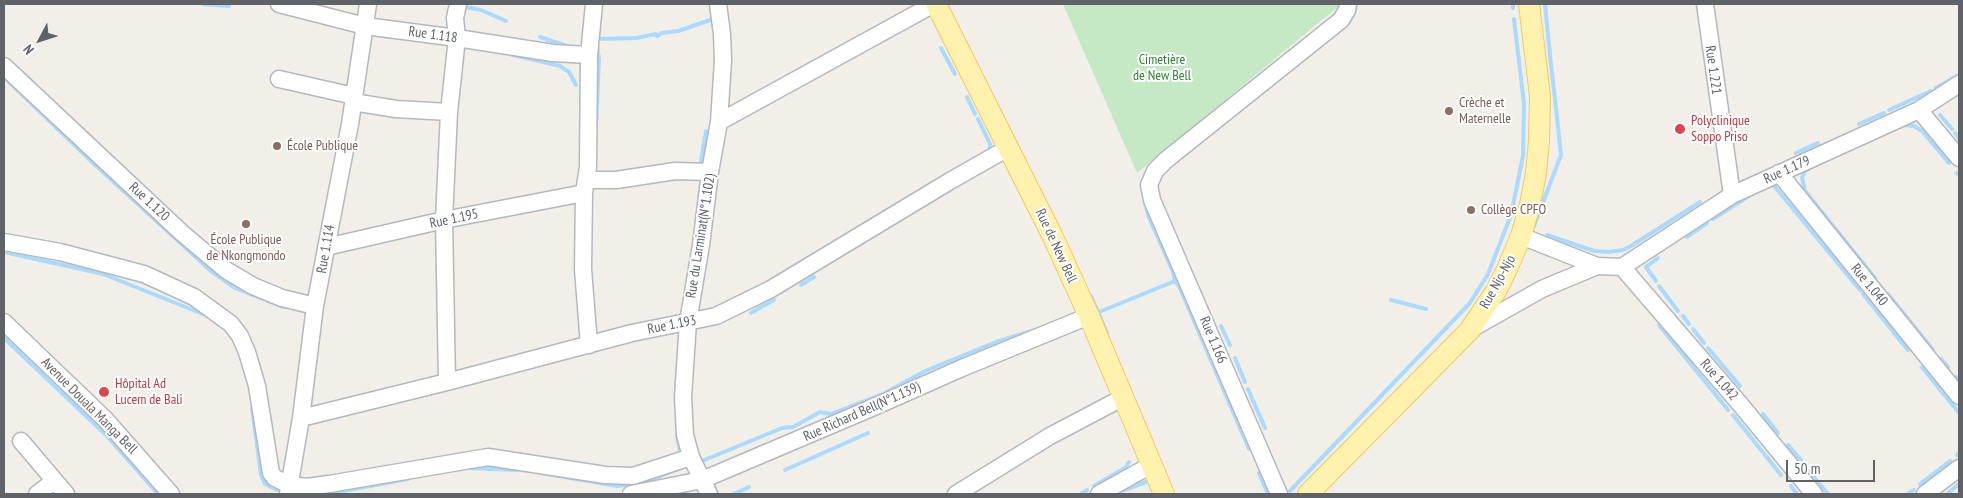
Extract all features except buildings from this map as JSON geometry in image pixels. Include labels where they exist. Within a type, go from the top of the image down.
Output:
[{"type":"main road","name":"Rue de New Bell","points":[[935,4],[1053,237],[1124,397],[1164,494]]},
{"type":"main road","name":"Rue Njo-Njo","points":[[1308,494],[1469,331],[1496,291],[1521,236],[1530,205],[1539,141],[1540,96],[1529,4]]},
{"type":"street","name":"Rue 1.118","points":[[279,4],[364,26],[553,53],[589,55]]},
{"type":"street","name":"Rue 1.114","points":[[289,489],[301,418],[315,306],[353,99],[368,4]]},
{"type":"street","points":[[447,382],[444,220],[449,112],[457,38],[455,18],[458,4]]},
{"type":"street","points":[[589,344],[583,269],[589,55],[594,4]]},
{"type":"street","points":[[719,122],[935,4]]},
{"type":"street","name":"Rue 1.166","points":[[1279,494],[1152,200],[1150,185],[1155,171],[1166,160],[1341,20],[1348,4]]},
{"type":"street","name":"Rue 1.221","points":[[1705,4],[1732,195]]},
{"type":"street","name":"Rue du Larminat(N°1.102)","points":[[706,487],[691,457],[685,435],[684,417],[688,322],[719,122],[723,60],[723,5]]},
{"type":"street","name":"Rue 1.120","points":[[4,66],[182,233],[226,270],[253,286],[282,298],[315,306]]},
{"type":"street","points":[[279,79],[396,109],[449,112]]},
{"type":"street","name":"Rue 1.179","points":[[1622,267],[1732,195],[1919,110],[1959,84]]},
{"type":"street","points":[[1919,110],[1959,158]]},
{"type":"street","name":"Rue 1.193","points":[[301,418],[589,344],[716,316],[771,289],[1008,148]]},
{"type":"street","name":"Rue 1.195","points":[[326,247],[616,180],[675,171],[710,172]]},
{"type":"street","name":"Rue 1.040","points":[[1779,174],[1959,396]]},
{"type":"street","points":[[1521,236],[1597,266],[1622,267]]},
{"type":"street","points":[[4,242],[60,252],[144,274],[194,297],[231,324],[240,336],[253,369],[263,411],[271,472],[275,478],[289,489],[330,484],[488,457],[605,475],[634,476],[691,457]]},
{"type":"street","points":[[1469,331],[1542,289],[1597,266]]},
{"type":"street","name":"Rue 1.042","points":[[1622,267],[1740,404],[1814,494]]},
{"type":"street","name":"Rue Richard Bell(N°1.139)","points":[[631,494],[706,487],[874,407],[962,368],[1089,316]]},
{"type":"street","name":"Avenue Douala Manga Bell","points":[[4,322],[105,419],[171,494]]},
{"type":"street","points":[[956,494],[1050,436],[1124,397]]},
{"type":"street","points":[[21,441],[66,494]]},
{"type":"street","points":[[1099,494],[1151,464]]},
{"type":"street","points":[[1925,494],[1959,468]]},
{"type":"street","points":[[37,494],[54,481]]},
{"type":"green space","name":"Cimetière de New Bell","points":[[1063,4],[1340,4],[1340,5],[1137,173]]},
{"type":"waterway","points":[[203,4],[229,6]]},
{"type":"waterway","points":[[1349,22],[1355,11],[1356,4]]},
{"type":"waterway","points":[[1545,4],[1551,65]]},
{"type":"waterway","points":[[465,7],[481,10],[506,21]]},
{"type":"waterway","points":[[597,39],[636,38],[656,34],[657,36],[716,18]]},
{"type":"waterway","points":[[1290,491],[1470,303],[1488,274],[1511,215],[1523,156],[1524,104],[1514,19]]},
{"type":"waterway","points":[[540,37],[567,46]]},
{"type":"waterway","points":[[596,126],[599,59],[597,46]]},
{"type":"waterway","points":[[941,48],[955,74]]},
{"type":"waterway","points":[[509,54],[560,66],[569,72],[576,85]]},
{"type":"waterway","points":[[1551,65],[1554,90]]},
{"type":"waterway","points":[[1936,88],[1959,75]]},
{"type":"waterway","points":[[7,80],[92,162],[211,271],[235,288],[283,307]]},
{"type":"waterway","points":[[1534,226],[1561,155],[1554,90]]},
{"type":"waterway","points":[[1889,110],[1931,91]]},
{"type":"waterway","points":[[967,97],[975,114]]},
{"type":"waterway","points":[[1859,124],[1884,113]]},
{"type":"waterway","points":[[1940,115],[1952,129]]},
{"type":"waterway","points":[[978,119],[990,144],[990,151]]},
{"type":"waterway","points":[[1903,125],[1914,126],[1922,131],[1949,163]]},
{"type":"waterway","points":[[700,167],[706,131]]},
{"type":"waterway","points":[[1955,133],[1959,138]]},
{"type":"waterway","points":[[1796,153],[1818,143]]},
{"type":"waterway","points":[[1811,167],[1805,171],[1802,178],[1805,191],[1875,278]]},
{"type":"waterway","points":[[1770,183],[1860,290]]},
{"type":"waterway","points":[[1143,192],[1148,215],[1173,272],[1175,281],[1179,286],[1249,449]]},
{"type":"waterway","points":[[1713,219],[1749,196]]},
{"type":"waterway","points":[[1547,235],[1594,251],[1623,250],[1700,202]]},
{"type":"waterway","points":[[1687,237],[1707,223]]},
{"type":"waterway","points":[[4,252],[103,274],[208,316]]},
{"type":"waterway","points":[[1656,281],[1646,267],[1658,258]]},
{"type":"waterway","points":[[801,285],[814,277]]},
{"type":"waterway","points":[[1099,312],[1175,281]]},
{"type":"waterway","points":[[1659,286],[1678,311]]},
{"type":"waterway","points":[[1863,294],[1891,329]]},
{"type":"waterway","points":[[1888,294],[1933,350]]},
{"type":"waterway","points":[[1091,296],[1107,333]]},
{"type":"waterway","points":[[765,305],[774,300]]},
{"type":"waterway","points":[[1391,300],[1426,309]]},
{"type":"waterway","points":[[751,313],[764,305]]},
{"type":"waterway","points":[[1683,316],[1689,324]]},
{"type":"waterway","points":[[1659,325],[1728,410]]},
{"type":"waterway","points":[[1221,326],[1230,345]]},
{"type":"waterway","points":[[1693,329],[1704,343]]},
{"type":"waterway","points":[[702,461],[782,428],[793,427],[820,412],[831,414],[885,393],[925,371],[996,342],[1035,330]]},
{"type":"waterway","points":[[1893,332],[1908,350]]},
{"type":"waterway","points":[[4,338],[106,435],[158,494]]},
{"type":"waterway","points":[[1708,348],[1740,386]]},
{"type":"waterway","points":[[1235,358],[1245,382]]},
{"type":"waterway","points":[[1941,359],[1948,367]]},
{"type":"waterway","points":[[1922,367],[1959,413]]},
{"type":"waterway","points":[[1956,377],[1959,381]]},
{"type":"waterway","points":[[1248,389],[1265,428]]},
{"type":"waterway","points":[[252,408],[261,475],[265,484],[277,490]]},
{"type":"waterway","points":[[1763,414],[1778,433]]},
{"type":"waterway","points":[[1733,415],[1781,475]]},
{"type":"waterway","points":[[785,470],[868,433]]},
{"type":"waterway","points":[[677,436],[681,455]]},
{"type":"waterway","points":[[1788,445],[1801,460]]},
{"type":"waterway","points":[[1920,484],[1950,461]]},
{"type":"waterway","points":[[1094,486],[1125,468],[1129,462]]},
{"type":"waterway","points":[[467,468],[517,470]]},
{"type":"waterway","points":[[536,472],[617,486],[645,482],[678,469]]},
{"type":"waterway","points":[[1808,470],[1828,494]]},
{"type":"waterway","points":[[1259,473],[1268,494]]},
{"type":"waterway","points":[[327,494],[408,479]]},
{"type":"waterway","points":[[1116,493],[1146,482]]},
{"type":"waterway","points":[[1947,494],[1959,484]]},
{"type":"waterway","points":[[1791,486],[1797,494]]},
{"type":"waterway","points":[[734,494],[749,487]]},
{"type":"waterway","points":[[1081,494],[1087,490]]},
{"type":"waterway","points":[[1908,494],[1914,490]]},
{"type":"place","name":"Crèche et Maternelle","points":[[1449,111]]},
{"type":"place","name":"Polyclinique Soppo Priso","points":[[1680,129]]},
{"type":"place","name":"École Publique","points":[[277,146]]},
{"type":"place","name":"Collège CPFO","points":[[1471,210]]},
{"type":"place","name":"École Publique de Nkongmondo","points":[[246,224]]},
{"type":"place","name":"Hôpital Ad Lucem de Bali","points":[[104,392]]}]
